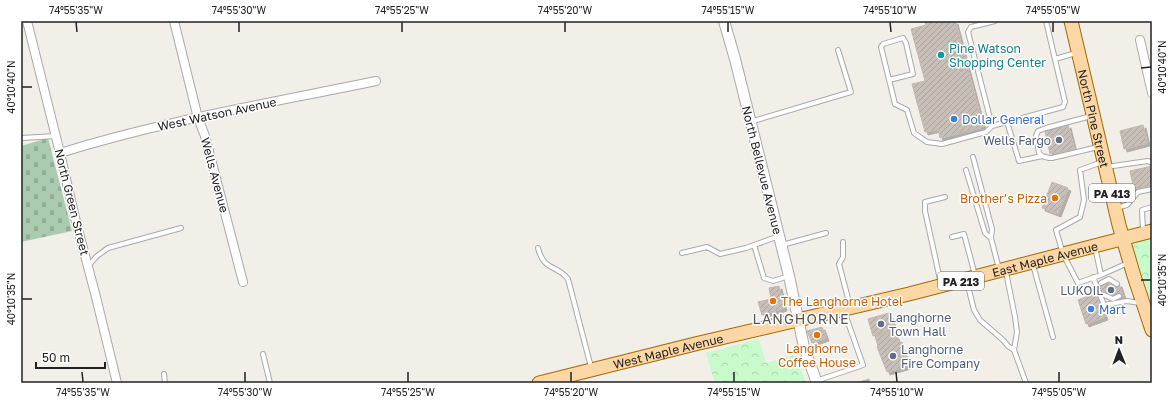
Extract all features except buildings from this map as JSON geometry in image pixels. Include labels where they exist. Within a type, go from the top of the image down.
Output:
[{"type":"main road","name":"North Pine Street","points":[[1071,21],[1124,240]]},
{"type":"main road","name":"East Maple Avenue","points":[[798,321],[942,286],[1147,233]]},
{"type":"main road","name":"PA 413","points":[[1124,240],[1152,330]]},
{"type":"main road","name":"West Maple Avenue","points":[[539,383],[798,321]]},
{"type":"street","name":"North Green Street","points":[[27,21],[117,383]]},
{"type":"street","name":"Wells Avenue","points":[[174,21],[198,118],[205,136],[243,282]]},
{"type":"street","name":"North Bellevue Avenue","points":[[724,21],[735,59],[789,276],[804,347],[816,382]]},
{"type":"street","points":[[1140,40],[1152,93]]},
{"type":"street","name":"West Watson Avenue","points":[[60,153],[90,144],[198,118],[376,81]]},
{"type":"lane","points":[[992,126],[968,32],[971,27],[995,21]]},
{"type":"lane","points":[[889,80],[913,74],[906,43],[903,38],[883,44],[881,47],[889,80],[895,104],[907,110],[914,133],[927,142],[942,144],[986,132],[992,126],[1064,108],[1066,102],[1046,21]]},
{"type":"lane","points":[[750,122],[851,92],[838,50]]},
{"type":"lane","points":[[1055,59],[1078,53]]},
{"type":"lane","points":[[1042,156],[1039,153],[1036,136],[1038,131],[1093,116]]},
{"type":"lane","points":[[1007,122],[1019,161],[1042,156],[1052,158],[1101,147]]},
{"type":"lane","points":[[21,138],[56,136]]},
{"type":"lane","points":[[973,157],[992,229],[990,238]]},
{"type":"lane","points":[[1130,263],[1108,273],[1078,283],[1063,254],[1056,230],[1080,217],[1084,200],[1080,170],[1105,164],[1148,161],[1152,163]]},
{"type":"lane","points":[[966,170],[985,233],[990,238],[1002,270],[1015,317],[1017,332],[1014,350],[1026,383]]},
{"type":"lane","points":[[1116,208],[1127,205],[1138,192],[1152,189]]},
{"type":"lane","points":[[942,286],[924,211],[925,202],[944,197]]},
{"type":"lane","points":[[1147,233],[1142,210],[1152,207]]},
{"type":"lane","points":[[88,266],[97,256],[108,248],[181,228]]},
{"type":"lane","points":[[682,252],[707,247],[720,254],[754,245],[826,233]]},
{"type":"lane","points":[[952,238],[964,234],[971,278],[974,310],[980,320],[1014,350]]},
{"type":"lane","points":[[816,382],[863,365],[847,309],[839,264],[843,257],[843,242]]},
{"type":"lane","points":[[754,245],[764,278],[773,281],[789,276]]},
{"type":"lane","points":[[1095,247],[1101,275]]},
{"type":"lane","points":[[538,248],[540,257],[544,263],[565,275],[568,280],[592,370]]},
{"type":"lane","points":[[1033,262],[1053,337]]},
{"type":"lane","points":[[1108,273],[1110,284]]},
{"type":"lane","points":[[1093,278],[1104,305],[1119,296]]},
{"type":"lane","points":[[1101,283],[1108,279]]},
{"type":"lane","points":[[1108,279],[1117,284]]},
{"type":"lane","points":[[1104,295],[1113,300],[1143,304]]},
{"type":"lane","points":[[263,354],[270,383]]},
{"type":"lane","points":[[164,374],[165,383]]},
{"type":"green space","points":[[48,138],[72,231],[21,242],[21,146]]},
{"type":"green space","points":[[1152,237],[1152,305],[1133,248],[1138,241]]},
{"type":"green space","points":[[759,339],[766,363],[795,355],[806,383],[715,383],[706,353]]},
{"type":"place","name":"Pine Watson Shopping Center","points":[[941,55]]},
{"type":"place","name":"Dollar General","points":[[954,119]]},
{"type":"place","name":"Wells Fargo","points":[[1059,140]]},
{"type":"place","name":"Brother’s Pizza","points":[[1055,198]]},
{"type":"place","name":"LUKOIL","points":[[1111,290]]},
{"type":"place","name":"The Langhorne Hotel","points":[[773,301]]},
{"type":"place","name":"Mart","points":[[1091,309]]},
{"type":"place","name":"Langhorne Town Hall","points":[[881,324]]},
{"type":"place","name":"Langhorne Coffee House","points":[[817,335]]},
{"type":"place","name":"Langhorne Fire Company","points":[[893,356]]},
{"type":"district","name":"LANGHORNE","points":[[801,318]]}]
